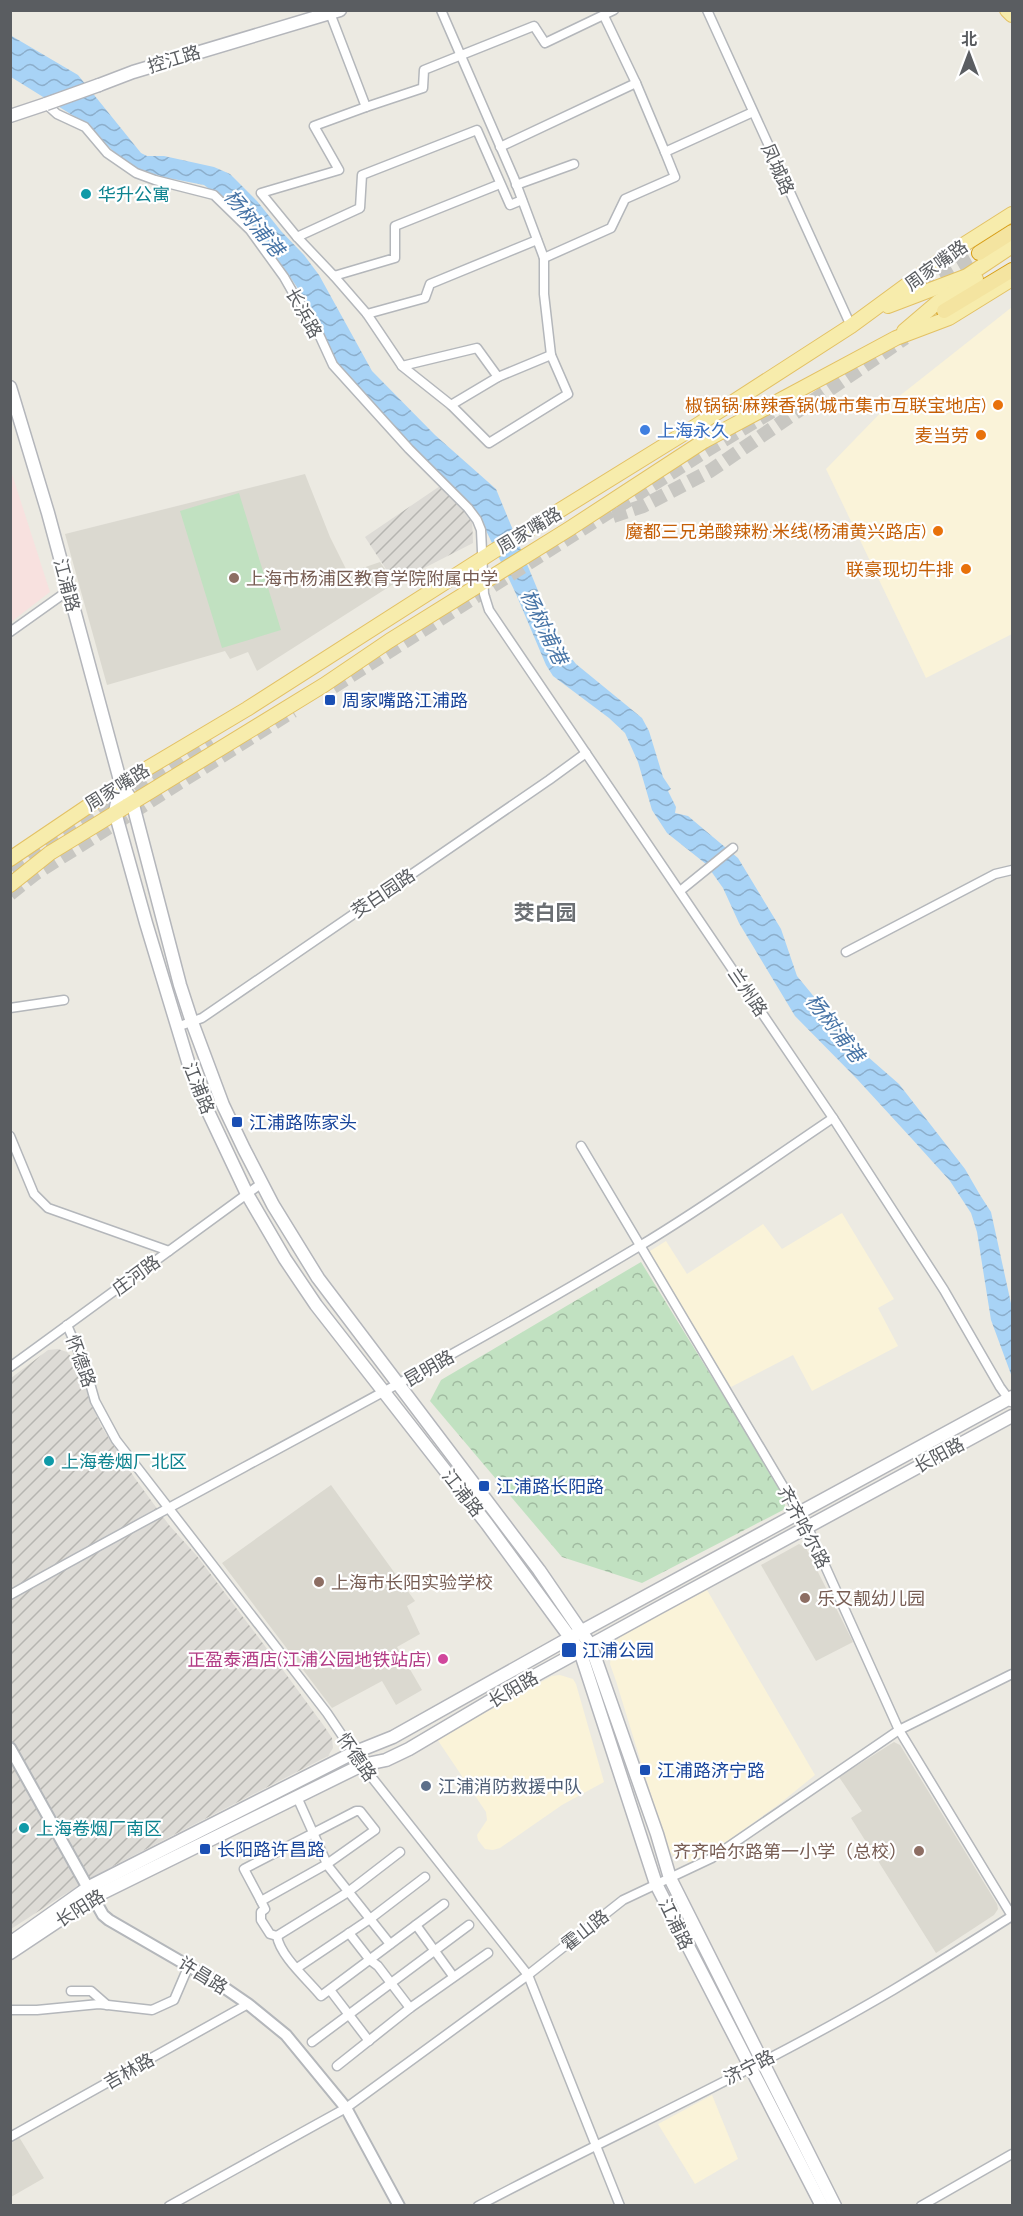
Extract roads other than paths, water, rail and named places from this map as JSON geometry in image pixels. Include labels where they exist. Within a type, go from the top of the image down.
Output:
[{"type":"highway","points":[[979,253],[1012,232]]},
{"type":"highway","points":[[944,311],[1012,270]]},
{"type":"main road","points":[[1007,10],[1012,15]]},
{"type":"main road","name":"控江路","points":[[10,116],[143,69],[335,12]]},
{"type":"main road","name":"周家嘴路","points":[[10,859],[121,783],[267,696],[489,554],[696,426],[851,326],[949,254],[1012,214]]},
{"type":"main road","points":[[873,311],[967,276],[1012,246]]},
{"type":"main road","points":[[896,338],[938,302],[1012,257]]},
{"type":"main road","name":"周家嘴路","points":[[10,885],[50,853],[324,685],[704,441],[896,338],[949,318],[1012,279]]},
{"type":"main road","name":"江浦路","points":[[10,387],[69,590],[121,783],[132,801],[180,985],[224,1105],[262,1183],[318,1278],[539,1570],[585,1649],[657,1834],[670,1878],[822,2205]]},
{"type":"main road","name":"江浦路","points":[[121,783],[116,812],[139,901],[177,1027],[204,1103],[247,1194],[280,1251],[316,1305],[576,1634]]},
{"type":"main road","name":"长阳路","points":[[10,1943],[92,1892],[353,1753],[393,1737],[798,1512],[1011,1400]]},
{"type":"main road","name":"长阳路","points":[[10,1953],[92,1892],[362,1766],[386,1760],[409,1749],[658,1608],[1012,1416]]},
{"type":"main road","name":"江浦路","points":[[585,1649],[656,1884],[703,1978],[757,2063],[835,2205]]},
{"type":"street","points":[[441,10],[462,56],[516,185],[544,258],[544,294],[550,355],[568,394],[489,443],[451,405],[402,366],[367,314],[297,237],[261,193],[339,170],[314,126],[423,88],[424,70],[462,56],[534,26],[546,43],[614,10]]},
{"type":"street","name":"凤城路","points":[[706,10],[851,326]]},
{"type":"street","points":[[335,12],[366,107]]},
{"type":"street","points":[[544,258],[611,228],[625,199],[675,177],[636,83],[604,16]]},
{"type":"street","points":[[500,147],[636,83]]},
{"type":"street","name":"长浜路","points":[[46,104],[57,114],[85,127],[107,153],[126,168],[155,180],[214,195],[250,230],[311,317],[333,365],[364,402],[462,501],[477,520],[489,554],[484,583]]},
{"type":"street","points":[[665,152],[753,112]]},
{"type":"street","points":[[297,237],[360,208],[362,175],[477,130],[510,205],[522,200]]},
{"type":"street","points":[[516,185],[574,164]]},
{"type":"street","points":[[334,276],[394,258],[394,226],[500,184]]},
{"type":"street","points":[[367,314],[425,298],[430,284],[537,240]]},
{"type":"street","points":[[402,366],[477,348],[498,377]]},
{"type":"street","points":[[451,405],[498,377],[550,355]]},
{"type":"street","name":"兰州路","points":[[484,583],[489,610],[833,1118],[944,1290],[1011,1400]]},
{"type":"street","points":[[10,632],[69,590]]},
{"type":"street","name":"茭白园路","points":[[177,1027],[202,1018],[586,753]]},
{"type":"street","points":[[680,891],[732,848]]},
{"type":"street","points":[[846,952],[995,874],[1012,870]]},
{"type":"street","points":[[10,1008],[64,999]]},
{"type":"street","name":"昆明路","points":[[10,1595],[167,1508],[399,1385],[640,1246],[833,1118]]},
{"type":"street","points":[[10,1136],[34,1194],[48,1208],[169,1251]]},
{"type":"street","name":"齐齐哈尔路","points":[[581,1146],[808,1528],[899,1730],[1012,1916]]},
{"type":"street","name":"庄河路","points":[[10,1367],[262,1183]]},
{"type":"street","name":"怀德路","points":[[67,1325],[103,1417],[116,1440],[327,1713],[362,1766],[528,1975],[620,2205]]},
{"type":"street","name":"霍山路","points":[[169,2205],[346,2108],[528,1975],[623,1900],[712,1858],[899,1730],[1012,1674]]},
{"type":"street","name":"许昌路","points":[[10,1748],[106,1918],[189,1965],[248,2004],[286,2035],[346,2108],[399,2205]]},
{"type":"street","points":[[297,1797],[327,1864],[390,1944]]},
{"type":"street","points":[[261,1901],[327,1864],[375,1830],[360,1811],[356,1811],[244,1869],[265,1909],[261,1912],[261,1920],[270,1934],[277,1936],[348,1892],[400,1852]]},
{"type":"street","points":[[297,1968],[349,1934],[425,1877]]},
{"type":"street","points":[[277,1936],[278,1944],[286,1956],[321,1996],[444,1904]]},
{"type":"street","name":"济宁路","points":[[478,2205],[757,2063],[893,1990],[1012,1916]]},
{"type":"street","points":[[416,1925],[453,1976]]},
{"type":"street","points":[[312,2042],[469,1925]]},
{"type":"street","points":[[349,1934],[370,1960],[378,1966],[410,2008]]},
{"type":"street","points":[[337,2066],[410,2008],[488,1953]]},
{"type":"street","points":[[10,2010],[107,2005],[152,2010],[174,2000],[189,1965]]},
{"type":"street","points":[[330,1990],[369,2041]]},
{"type":"street","points":[[71,1991],[91,1991],[107,2005]]},
{"type":"street","name":"吉林路","points":[[10,2137],[248,2004]]},
{"type":"street","points":[[921,2205],[934,2202],[1012,2154]]},
{"type":"water","name":"杨树浦港","points":[[10,35],[78,75],[141,153],[147,156],[164,156],[214,167],[230,174],[257,201],[319,275],[372,371],[435,435],[496,489],[560,644],[576,664],[642,718],[649,731],[663,777],[671,789],[668,791],[676,807],[675,813],[688,816],[738,858],[781,929],[797,976],[852,1043],[899,1084],[965,1169],[991,1212],[1012,1308],[1012,1377],[991,1320],[977,1232],[971,1213],[950,1181],[857,1079],[795,1016],[739,923],[723,888],[706,864],[667,833],[652,810],[638,762],[625,733],[609,718],[553,676],[483,524],[453,488],[360,392],[337,363],[305,299],[284,268],[232,206],[204,185],[163,177],[137,168],[117,155],[85,123],[11,77]]},
{"type":"tunnel","points":[[903,296],[979,253]]},
{"type":"tunnel","points":[[613,516],[643,506],[710,471],[905,338]]},
{"type":"tunnel","points":[[333,687],[779,407]]},
{"type":"tunnel","points":[[10,894],[35,874],[293,711]]},
{"type":"tunnel","points":[[10,867],[210,738]]},
{"type":"place","name":"华升公寓","points":[[86,194]]},
{"type":"place","name":"椒锅锅·麻辣香锅(城市集市互联宝地店)","points":[[998,405]]},
{"type":"place","name":"上海永久","points":[[645,430]]},
{"type":"place","name":"麦当劳","points":[[981,435]]},
{"type":"place","name":"魔都三兄弟酸辣粉·米线(杨浦黄兴路店)","points":[[938,531]]},
{"type":"place","name":"联豪现切牛排","points":[[966,569]]},
{"type":"place","name":"上海市杨浦区教育学院附属中学","points":[[234,578]]},
{"type":"place","name":"周家嘴路江浦路","points":[[330,700]]},
{"type":"place","name":"江浦路陈家头","points":[[237,1122]]},
{"type":"place","name":"上海卷烟厂北区","points":[[49,1461]]},
{"type":"place","name":"江浦路长阳路","points":[[484,1486]]},
{"type":"place","name":"上海市长阳实验学校","points":[[319,1582]]},
{"type":"place","name":"乐又靓幼儿园","points":[[805,1598]]},
{"type":"place","name":"江浦公园","points":[[569,1650]]},
{"type":"place","name":"正盈泰酒店(江浦公园地铁站店)","points":[[443,1659]]},
{"type":"place","name":"江浦路济宁路","points":[[645,1770]]},
{"type":"place","name":"江浦消防救援中队","points":[[426,1786]]},
{"type":"place","name":"上海卷烟厂南区","points":[[24,1828]]},
{"type":"place","name":"长阳路许昌路","points":[[205,1849]]},
{"type":"place","name":"齐齐哈尔路第一小学（总校）","points":[[919,1851]]},
{"type":"district","name":"茭白园","points":[[545,912]]}]
